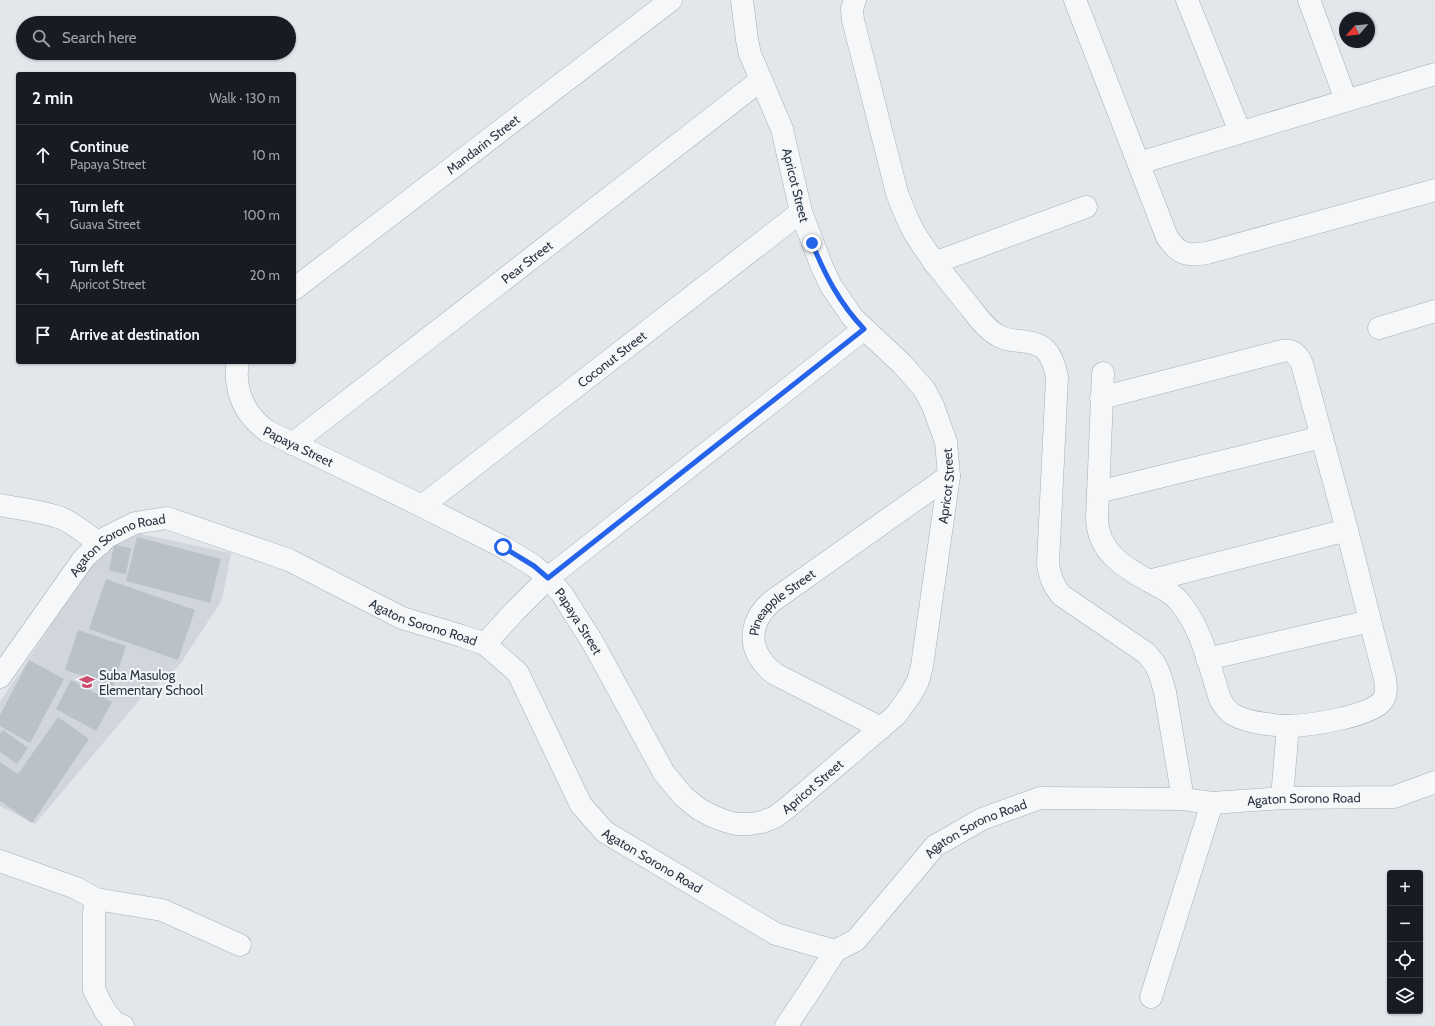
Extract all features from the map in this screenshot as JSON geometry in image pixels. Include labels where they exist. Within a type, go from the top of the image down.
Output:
[{"type":"street","name":"Mandarin Street","points":[[296,287],[671,0]]},
{"type":"street","name":"Apricot Street","points":[[742,0],[750,54],[782,130],[801,212],[822,267],[831,286],[853,318],[902,364],[924,389],[933,406],[946,442],[949,476],[922,666],[918,682],[896,715],[787,808],[774,817],[762,822],[750,824]]},
{"type":"street","points":[[855,0],[852,9],[853,20],[897,193],[914,232],[934,263],[985,326],[998,336],[1007,340],[1033,342],[1042,346],[1050,354],[1055,365],[1057,376],[1048,564],[1050,578],[1055,588],[1062,595],[1146,653],[1155,664],[1160,676],[1169,711],[1182,799]]},
{"type":"street","points":[[1075,0],[1167,237],[1179,252],[1194,255],[1207,253],[1435,190]]},
{"type":"street","points":[[1187,0],[1240,132]]},
{"type":"street","points":[[1309,0],[1346,100]]},
{"type":"street","points":[[1139,163],[1435,74]]},
{"type":"street","name":"Pear Street","points":[[292,444],[761,80]]},
{"type":"street","points":[[934,263],[1086,206]]},
{"type":"street","name":"Coconut Street","points":[[422,506],[801,212]]},
{"type":"street","points":[[1379,328],[1435,311]]},
{"type":"street","points":[[485,644],[548,578],[864,329]]},
{"type":"street","points":[[1101,398],[1287,350],[1296,354],[1302,364],[1386,679],[1386,693],[1383,700],[1378,705],[1359,714],[1320,723],[1288,726],[1251,721],[1231,713],[1224,706],[1220,699],[1198,632],[1184,607],[1176,598],[1119,562],[1100,539],[1097,524],[1101,398],[1102,373]]},
{"type":"street","name":"Papaya Street","points":[[238,364],[236,372],[238,389],[252,417],[267,431],[503,547],[534,566],[548,578],[562,594],[593,643],[664,773],[673,786],[682,796],[712,816],[736,824],[750,824]]},
{"type":"street","points":[[1098,492],[1322,437]]},
{"type":"street","name":"Pineapple Street","points":[[881,728],[775,674],[767,668],[756,651],[754,631],[757,619],[762,610],[771,602],[949,476]]},
{"type":"street","points":[[0,506],[42,512],[62,519],[78,528],[100,544]]},
{"type":"street","name":"Agaton Sorono Road","points":[[0,677],[84,558],[107,537],[135,523],[167,518],[289,560],[402,618],[485,644],[518,673],[581,805],[605,832],[776,934],[835,951],[856,940],[935,846],[982,819],[1040,798],[1182,799],[1212,803],[1282,798],[1394,796],[1435,782]]},
{"type":"street","points":[[1148,581],[1347,530]]},
{"type":"street","points":[[1207,659],[1370,621]]},
{"type":"street","points":[[1282,798],[1288,726]]},
{"type":"street","points":[[1151,997],[1212,803]]},
{"type":"street","points":[[0,861],[76,888],[96,899],[162,910],[240,945]]},
{"type":"street","points":[[96,899],[94,913],[94,990],[105,1011],[118,1025]]},
{"type":"street","points":[[786,1026],[835,951]]},
{"type":"shaded area","name":"Suba Masulog Elementary School","points":[[131,532],[231,553],[222,600],[179,666],[141,698],[35,824],[0,806],[0,702],[82,579],[105,549]]},
{"type":"building","points":[[137,537],[221,559],[210,603],[126,581]]},
{"type":"building","points":[[114,545],[131,548],[126,574],[109,571]]},
{"type":"building","points":[[106,579],[195,610],[178,660],[89,629]]},
{"type":"building","points":[[78,630],[126,646],[113,686],[65,670]]},
{"type":"building","points":[[29,660],[64,679],[30,743],[0,726],[0,715]]},
{"type":"building","points":[[71,680],[112,702],[96,731],[56,709]]},
{"type":"building","points":[[58,717],[89,739],[32,823],[0,801],[0,762],[18,774]]},
{"type":"building","points":[[3,730],[28,748],[17,764],[0,752],[0,734]]},
{"type":"place","name":"Suba Masulog Elementary School","points":[[87,682]]},
{"type":"route","points":[[503,547],[534,566],[548,578],[864,329],[853,318],[831,286],[812,243]]}]
